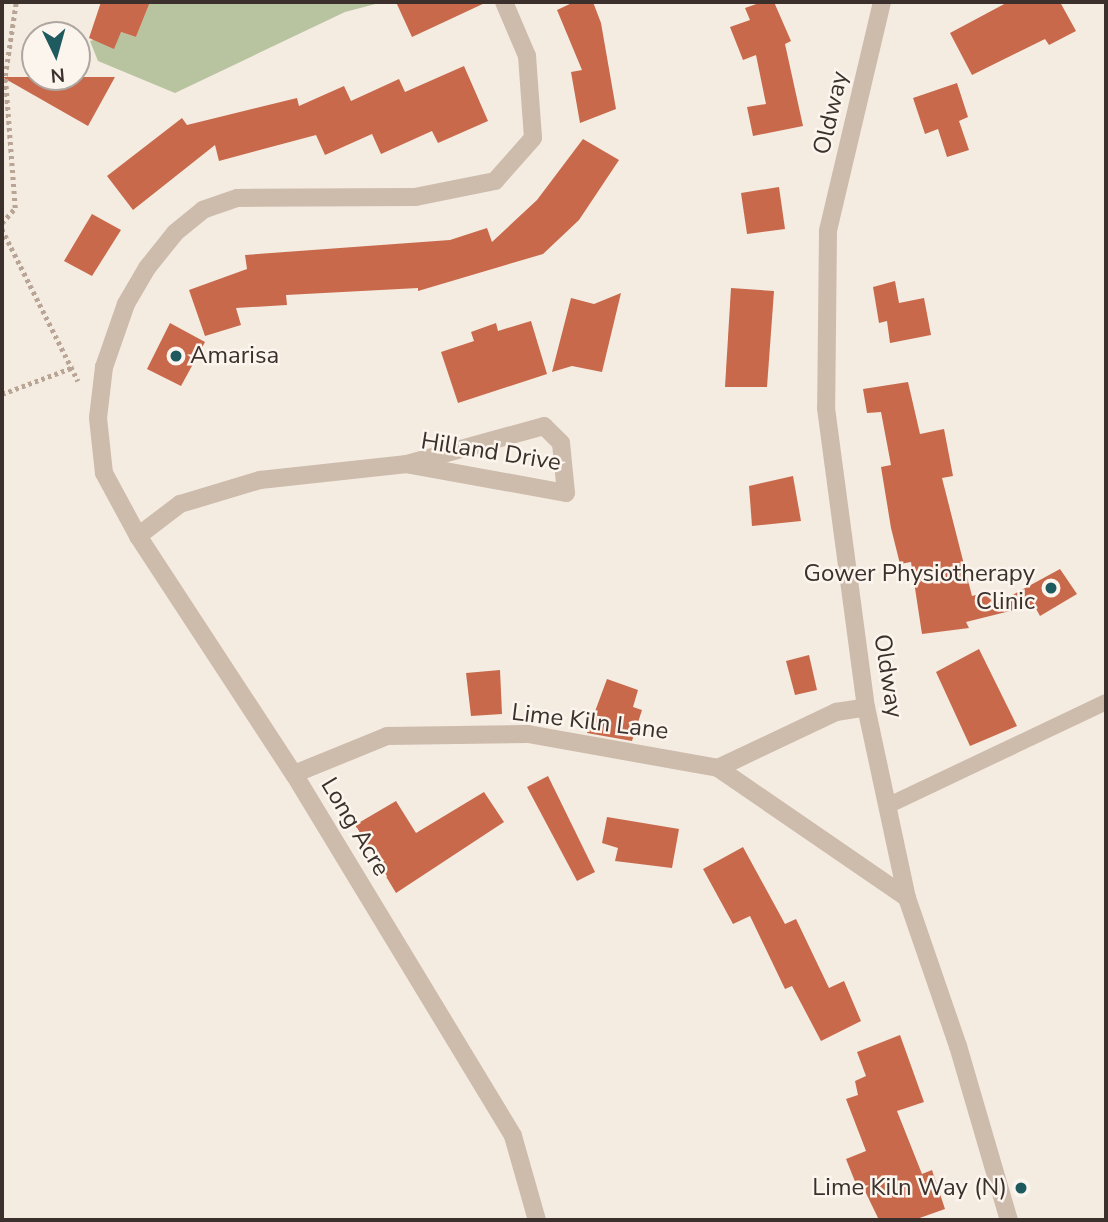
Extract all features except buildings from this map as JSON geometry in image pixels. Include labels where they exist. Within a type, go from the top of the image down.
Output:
[{"type":"street","name":"Long Acre","points":[[504,2],[527,56],[533,138],[495,181],[415,197],[237,198],[203,210],[175,233],[147,268],[126,304],[104,367],[98,418],[104,473],[138,536],[294,774],[513,1136],[537,1220]]},
{"type":"street","name":"Oldway","points":[[882,2],[828,231],[826,408],[866,707],[907,898],[958,1046],[1009,1220]]},
{"type":"street","name":"Hilland Drive","points":[[138,536],[180,504],[260,480],[407,464],[544,426],[561,443],[566,493],[407,464]]},
{"type":"street","points":[[718,768],[836,712],[866,707]]},
{"type":"street","name":"Lime Kiln Lane","points":[[294,774],[387,736],[528,734],[718,768],[907,898]]},
{"type":"lane","points":[[887,806],[1106,702]]},
{"type":"path","points":[[2,223],[15,208],[5,76],[8,31],[16,2]]},
{"type":"path","points":[[2,229],[74,367],[81,394]]},
{"type":"path","points":[[2,394],[74,367]]},
{"type":"green space","points":[[150,2],[383,2],[345,12],[175,93],[98,61],[91,44],[91,41],[121,32],[136,37]]},
{"type":"place","name":"Amarisa","points":[[176,356]]},
{"type":"place","name":"Gower Physiotherapy Clinic","points":[[1051,588]]},
{"type":"place","name":"Lime Kiln Way (N)","points":[[1021,1188]]}]
